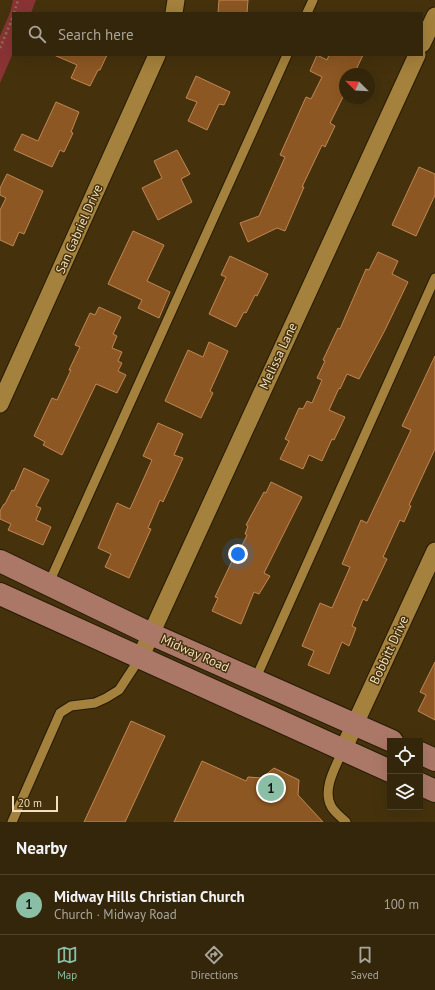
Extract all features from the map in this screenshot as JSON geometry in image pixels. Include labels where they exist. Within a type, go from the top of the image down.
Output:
[{"type":"main road","name":"Midway Road","points":[[0,562],[151,634],[387,739]]},
{"type":"main road","name":"Midway Road","points":[[0,594],[387,770]]},
{"type":"main road","points":[[423,755],[435,760]]},
{"type":"main road","points":[[423,785],[435,791]]},
{"type":"street","points":[[174,12],[176,0]]},
{"type":"street","points":[[423,42],[435,16]]},
{"type":"street","name":"San Gabriel Drive","points":[[0,404],[157,56]]},
{"type":"street","name":"Melissa Lane","points":[[140,658],[417,56]]},
{"type":"street","name":"Bobbitt Drive","points":[[343,750],[435,551]]},
{"type":"lane","points":[[307,12],[313,0]]},
{"type":"lane","points":[[48,585],[287,56]]},
{"type":"lane","points":[[255,680],[435,278]]},
{"type":"lane","points":[[12,822],[60,714],[71,706],[95,703],[119,690],[140,658]]},
{"type":"lane","points":[[343,750],[331,780],[328,800],[332,808],[346,822]]},
{"type":"path","points":[[14,12],[18,0]]},
{"type":"path","points":[[0,48],[12,19]]},
{"type":"shaded area","points":[[13,0],[36,0],[31,12],[12,12],[12,55],[0,83],[0,36],[10,13]]},
{"type":"building","points":[[219,0],[248,0],[247,12],[218,12]]},
{"type":"building","points":[[56,56],[107,56],[90,86],[71,78],[77,65]]},
{"type":"building","points":[[317,56],[327,60],[329,56],[363,56],[357,68],[339,68],[340,104],[330,123],[335,126],[325,147],[322,145],[302,187],[304,187],[285,231],[277,228],[248,242],[240,223],[259,216],[285,157],[280,155],[306,97],[311,99],[322,77],[310,71]]},
{"type":"building","points":[[196,76],[230,92],[224,105],[219,104],[207,130],[188,121],[197,102],[186,98]]},
{"type":"building","points":[[56,102],[79,112],[71,132],[73,133],[64,152],[60,150],[52,167],[14,150],[22,134],[38,141]]},
{"type":"building","points":[[177,150],[190,174],[181,179],[192,202],[158,220],[142,188],[162,178],[154,161]]},
{"type":"building","points":[[419,167],[435,174],[435,195],[416,236],[392,225]]},
{"type":"building","points":[[7,174],[43,191],[24,234],[19,232],[13,246],[0,240],[0,210],[6,198],[0,195],[0,188]]},
{"type":"building","points":[[133,231],[164,245],[147,281],[170,292],[159,318],[138,308],[142,300],[108,284]]},
{"type":"building","points":[[378,252],[398,261],[392,274],[408,282],[359,379],[347,374],[340,389],[339,388],[329,410],[345,417],[334,440],[332,439],[322,461],[309,455],[303,469],[280,459],[289,441],[285,439],[299,408],[303,409],[307,401],[312,403],[322,380],[317,378],[325,361],[323,360],[338,328],[340,329],[366,269],[369,270]]},
{"type":"building","points":[[230,256],[268,274],[257,296],[255,295],[246,313],[244,312],[236,327],[209,314],[226,277],[221,275]]},
{"type":"building","points":[[99,307],[121,317],[113,334],[117,336],[112,348],[122,352],[118,361],[122,363],[118,371],[126,375],[117,393],[96,384],[62,455],[43,445],[45,442],[34,436],[52,398],[57,400],[71,370],[69,370],[80,347],[75,345],[90,313],[95,315]]},
{"type":"building","points":[[209,342],[228,351],[210,391],[213,393],[201,418],[165,401],[188,350],[203,357]]},
{"type":"building","points":[[435,356],[435,449],[409,505],[411,506],[404,522],[400,520],[383,557],[387,559],[367,601],[363,599],[352,626],[356,628],[349,646],[342,642],[329,674],[308,665],[314,651],[302,646],[320,603],[332,608],[350,567],[342,564],[361,520],[367,523],[411,430],[402,426]]},
{"type":"building","points":[[158,423],[183,434],[174,455],[183,458],[163,502],[160,500],[148,528],[151,529],[129,578],[105,567],[111,554],[98,548],[117,503],[130,509],[152,460],[143,456]]},
{"type":"building","points":[[24,468],[49,480],[36,506],[41,508],[36,520],[51,527],[43,545],[8,530],[11,524],[0,519],[0,511],[12,490],[14,491]]},
{"type":"building","points":[[271,482],[302,497],[264,573],[270,576],[259,594],[254,592],[241,624],[212,611],[218,598],[215,597],[233,559],[235,560],[247,535],[245,534],[248,526],[246,525],[264,492],[266,493]]},
{"type":"building","points":[[435,662],[435,720],[418,711],[426,695],[420,692]]},
{"type":"building","points":[[131,721],[165,736],[125,822],[84,822]]},
{"type":"building","points":[[202,761],[246,781],[248,777],[262,778],[274,768],[299,780],[298,795],[323,822],[174,822]]},
{"type":"place","name":"Midway Hills Christian Church","points":[[271,788]]}]
